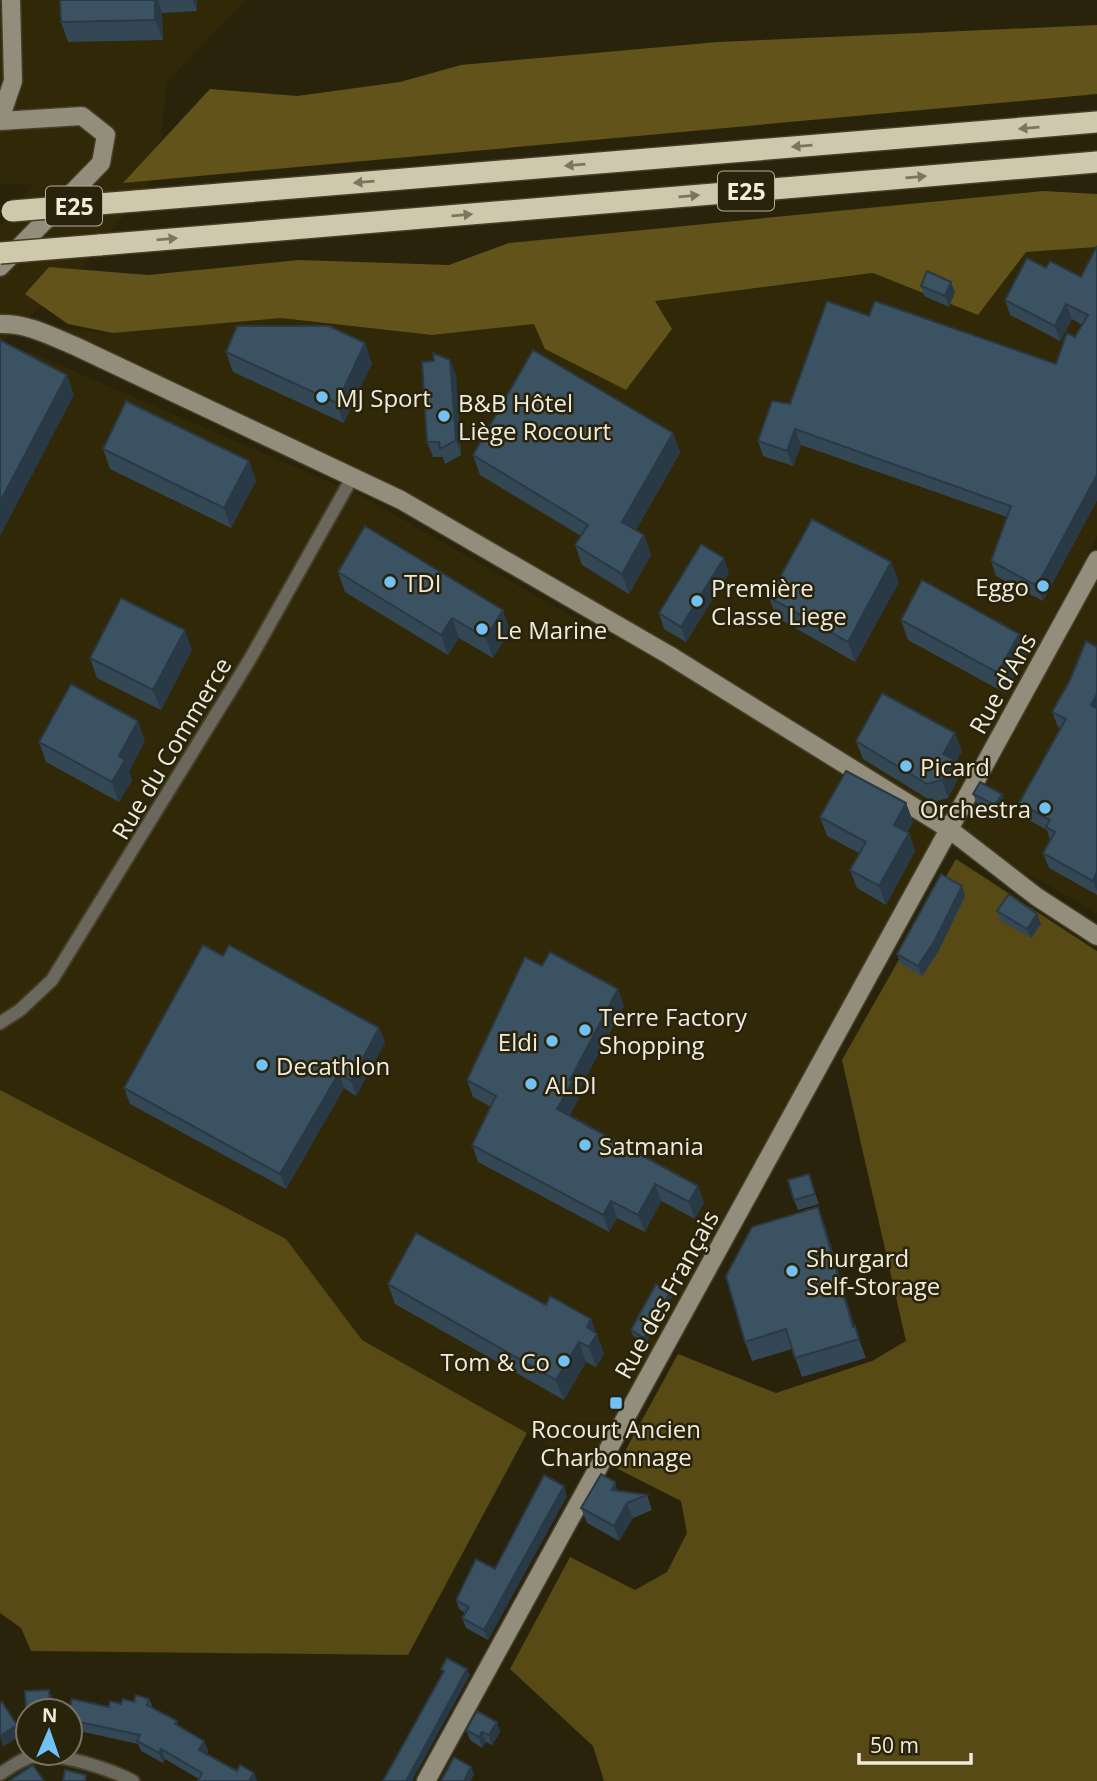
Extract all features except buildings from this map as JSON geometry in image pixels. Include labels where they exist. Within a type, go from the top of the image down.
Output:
[{"type":"highway","name":"E25","points":[[6,211],[1097,122]]},
{"type":"highway","name":"E25","points":[[0,253],[1097,162]]},
{"type":"street","points":[[0,267],[101,163],[106,135],[82,116],[0,120],[13,81],[11,0]]},
{"type":"street","points":[[0,324],[30,328],[75,346],[401,500],[669,655],[949,829],[1037,897],[1097,936]]},
{"type":"street","name":"Rue du Commerce","points":[[0,1023],[20,1010],[52,980],[250,659],[352,476]]},
{"type":"street","name":"Rue d'Ans","points":[[949,829],[1097,560]]},
{"type":"street","name":"Rue des Français","points":[[426,1781],[949,829]]},
{"type":"street","points":[[0,1774],[25,1759],[38,1755],[106,1769],[130,1780]]},
{"type":"shaded area","points":[[0,0],[245,0],[167,82],[157,174],[79,271],[0,344],[0,227],[32,185],[0,184]]},
{"type":"shaded area","points":[[1097,25],[1097,94],[123,183],[210,89],[297,96],[400,82],[461,65],[718,42]]},
{"type":"shaded area","points":[[1043,191],[1097,194],[1097,247],[1026,252],[978,315],[873,273],[655,301],[672,329],[626,390],[545,349],[534,324],[432,335],[281,318],[113,333],[68,324],[25,294],[49,267],[148,275],[299,260],[449,265],[509,243]]},
{"type":"shaded area","points":[[1097,247],[1097,536],[594,1471],[362,1340],[0,1613],[0,356],[28,351],[362,496],[614,640],[625,620],[62,328],[113,333],[281,318],[432,335],[534,324],[654,301],[875,274],[978,315],[1026,252]]},
{"type":"shaded area","points":[[1097,567],[1097,913],[949,829]]},
{"type":"shaded area","points":[[956,859],[1097,951],[1097,1781],[604,1781],[593,1746],[510,1669],[570,1557],[635,1590],[667,1572],[687,1533],[681,1501],[616,1468],[678,1354],[776,1393],[872,1361],[906,1341],[842,1060]]},
{"type":"shaded area","points":[[0,1090],[286,1239],[362,1340],[527,1433],[408,1655],[31,1651],[21,1628],[0,1613]]},
{"type":"place","name":"MJ Sport","points":[[322,397]]},
{"type":"place","name":"B&B Hôtel Liège Rocourt","points":[[444,416]]},
{"type":"place","name":"TDI","points":[[390,582]]},
{"type":"place","name":"Eggo","points":[[1043,586]]},
{"type":"place","name":"Première Classe Liege","points":[[697,601]]},
{"type":"place","name":"Le Marine","points":[[482,629]]},
{"type":"place","name":"Picard","points":[[906,766]]},
{"type":"place","name":"Orchestra","points":[[1045,808]]},
{"type":"place","name":"Terre Factory Shopping","points":[[585,1030]]},
{"type":"place","name":"Eldi","points":[[552,1041]]},
{"type":"place","name":"Decathlon","points":[[262,1065]]},
{"type":"place","name":"ALDI","points":[[531,1084]]},
{"type":"place","name":"Satmania","points":[[585,1145]]},
{"type":"place","name":"Shurgard Self-Storage","points":[[792,1271]]},
{"type":"place","name":"Tom & Co","points":[[564,1361]]},
{"type":"place","name":"Rocourt Ancien Charbonnage","points":[[616,1403]]}]
